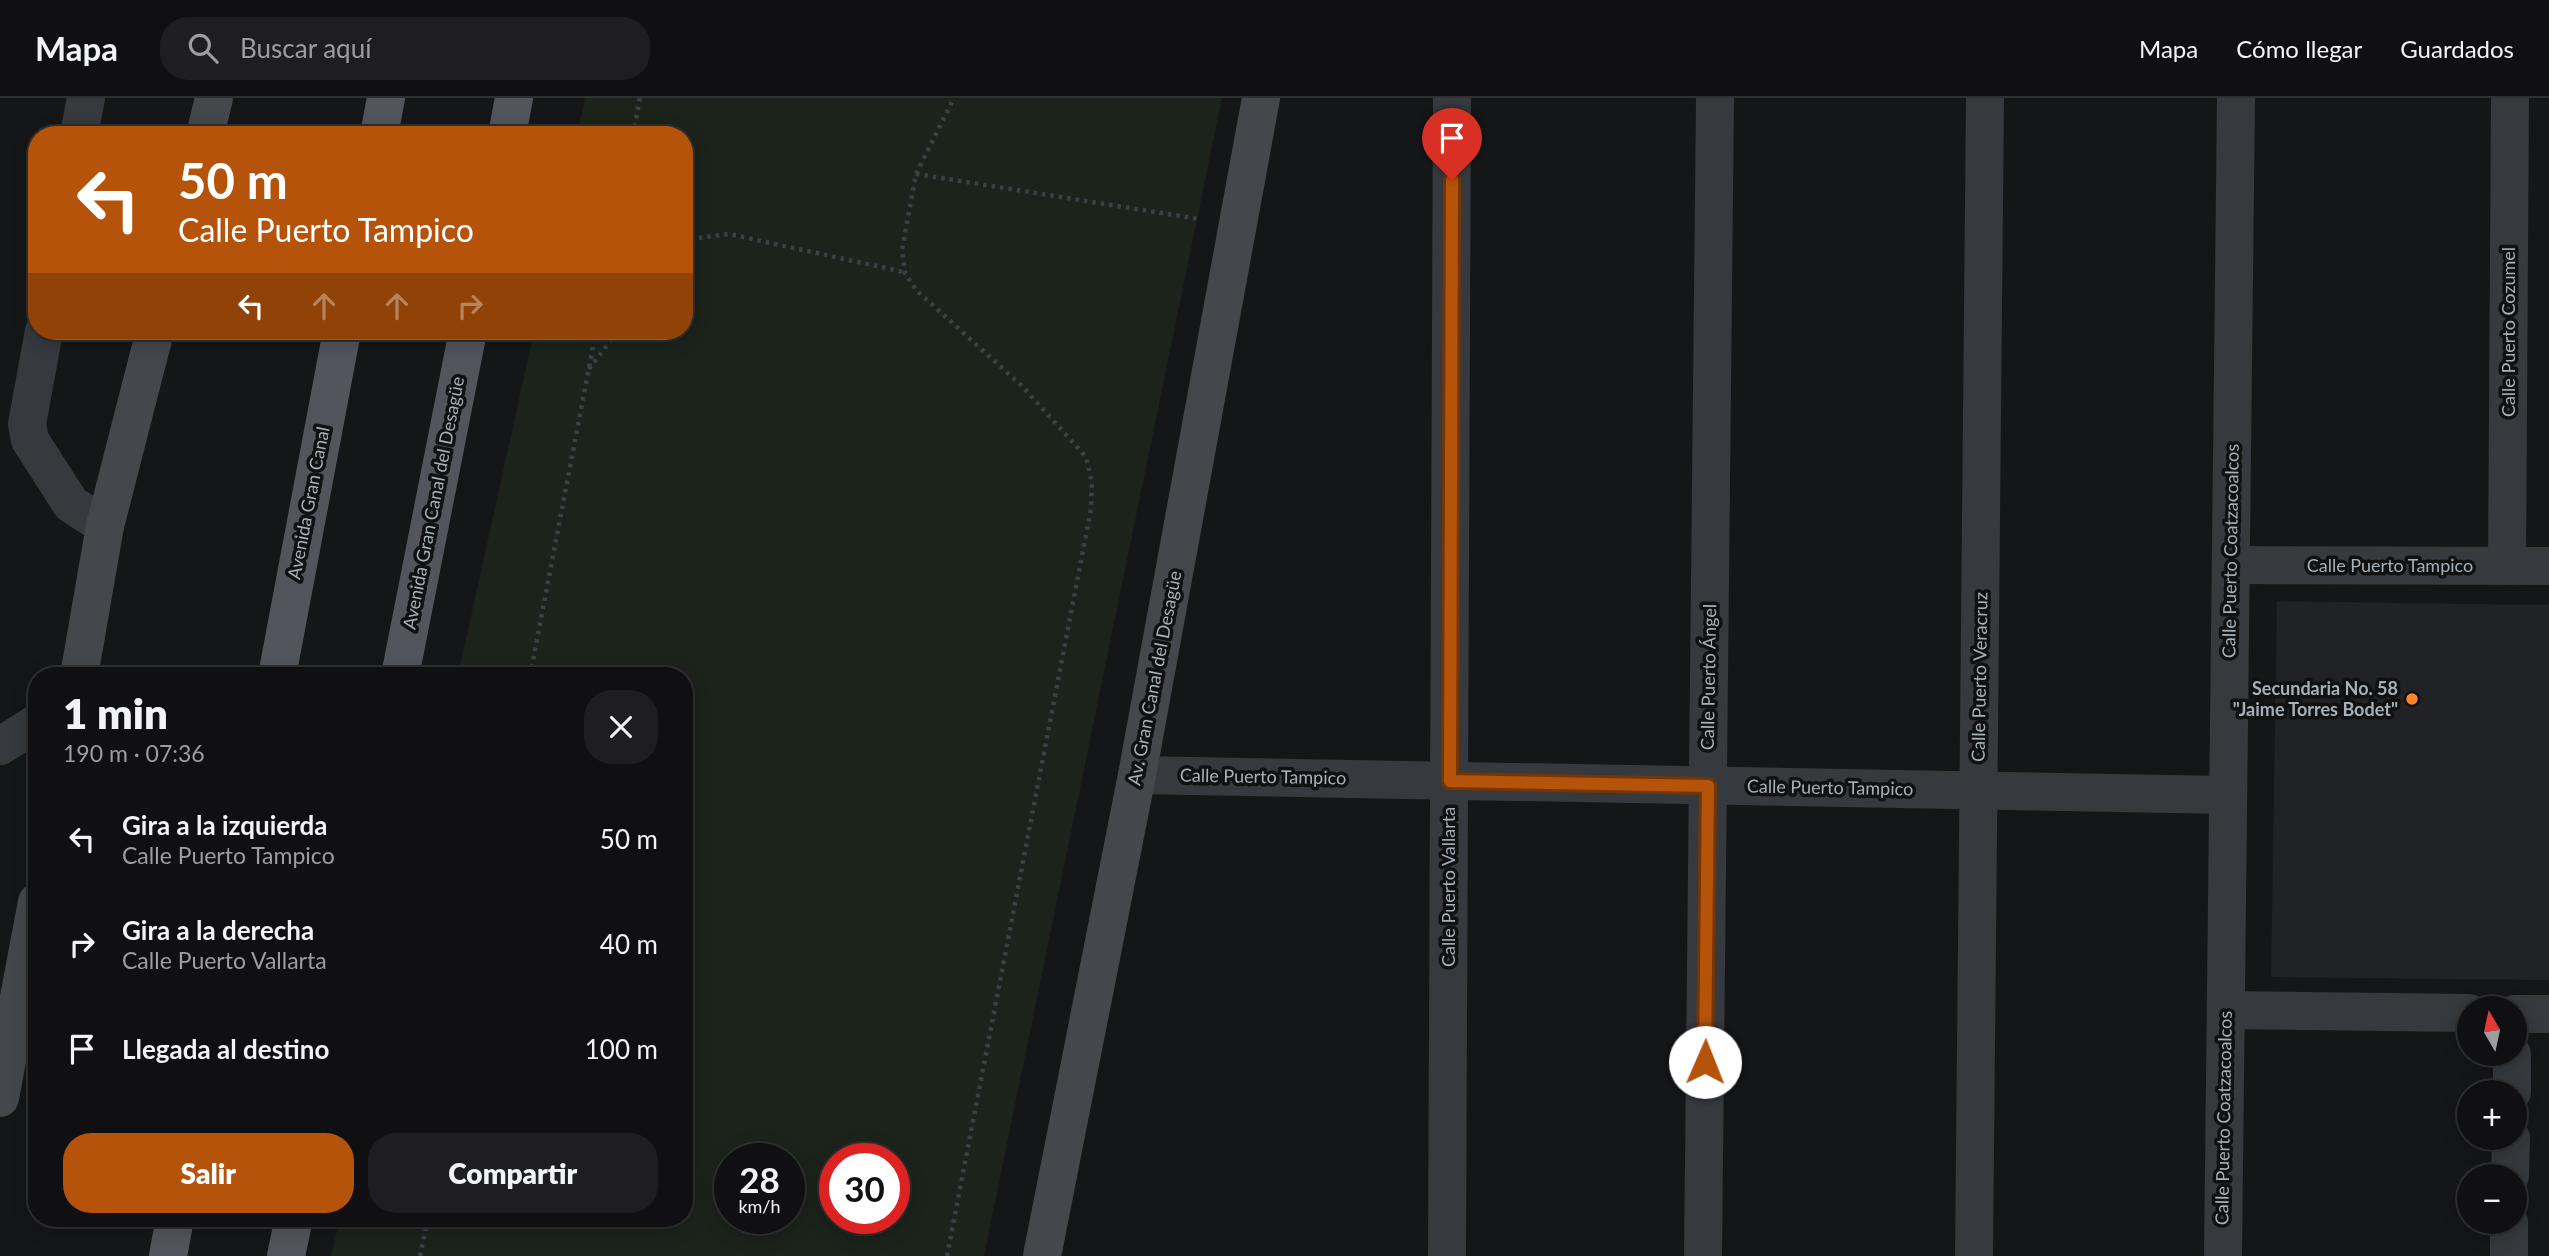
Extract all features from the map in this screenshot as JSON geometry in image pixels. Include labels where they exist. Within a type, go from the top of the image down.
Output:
[{"type":"main road","points":[[381,126],[386,98]]},
{"type":"main road","points":[[509,126],[514,98]]},
{"type":"main road","name":"Avenida Gran Canal","points":[[279,667],[340,340]]},
{"type":"main road","name":"Avenida Gran Canal del Desagüe","points":[[402,667],[466,340]]},
{"type":"main road","points":[[168,1256],[173,1227]]},
{"type":"main road","points":[[286,1256],[292,1227]]},
{"type":"street","points":[[81,126],[86,98]]},
{"type":"street","points":[[207,126],[214,98]]},
{"type":"street","name":"Av. Gran Canal del Desagüe","points":[[1042,1256],[1137,775],[1261,98]]},
{"type":"street","name":"Calle Puerto Vallarta","points":[[1447,1256],[1452,98]]},
{"type":"street","name":"Calle Puerto Ángel","points":[[1703,1256],[1715,98]]},
{"type":"street","name":"Calle Puerto Veracruz","points":[[1974,1256],[1985,98]]},
{"type":"street","name":"Calle Puerto Coatzacoalcos","points":[[2222,1256],[2236,98]]},
{"type":"street","name":"Calle Puerto Cozumel","points":[[2507,566],[2510,98]]},
{"type":"street","points":[[42,340],[27,424],[30,440],[71,503],[105,526]]},
{"type":"street","points":[[81,667],[105,526],[153,340]]},
{"type":"street","name":"Calle Puerto Tampico","points":[[2231,565],[2549,566]]},
{"type":"street","points":[[0,746],[28,729]]},
{"type":"street","name":"Calle Puerto Tampico","points":[[1137,775],[2228,794]]},
{"type":"street","points":[[0,1098],[28,950]]},
{"type":"street","points":[[2225,1010],[2457,1013]]},
{"type":"street","points":[[2527,1014],[2549,1014]]},
{"type":"street","points":[[2509,1256],[2510,1234]]},
{"type":"path","points":[[635,126],[640,98]]},
{"type":"path","points":[[947,1256],[1091,509],[1092,483],[1086,457],[1022,386],[916,290],[905,272],[902,250],[916,174],[954,98]]},
{"type":"path","points":[[916,174],[1238,224]]},
{"type":"path","points":[[693,241],[729,234],[905,272]]},
{"type":"path","points":[[532,667],[594,340]]},
{"type":"path","points":[[589,370],[611,340]]},
{"type":"path","points":[[420,1256],[426,1227]]},
{"type":"shaded area","points":[[585,98],[1222,98],[984,1256],[331,1256],[338,1227],[693,1227],[693,667],[460,667],[532,340],[693,340],[693,126],[579,126]]},
{"type":"shaded area","points":[[2277,601],[2549,605],[2549,980],[2271,977]]},
{"type":"place","name":"Secundaria No. 58 \"Jaime Torres Bodet\"","points":[[2412,699]]},
{"type":"route","points":[[1452,180],[1450,781],[1708,786],[1705,1062]]}]
